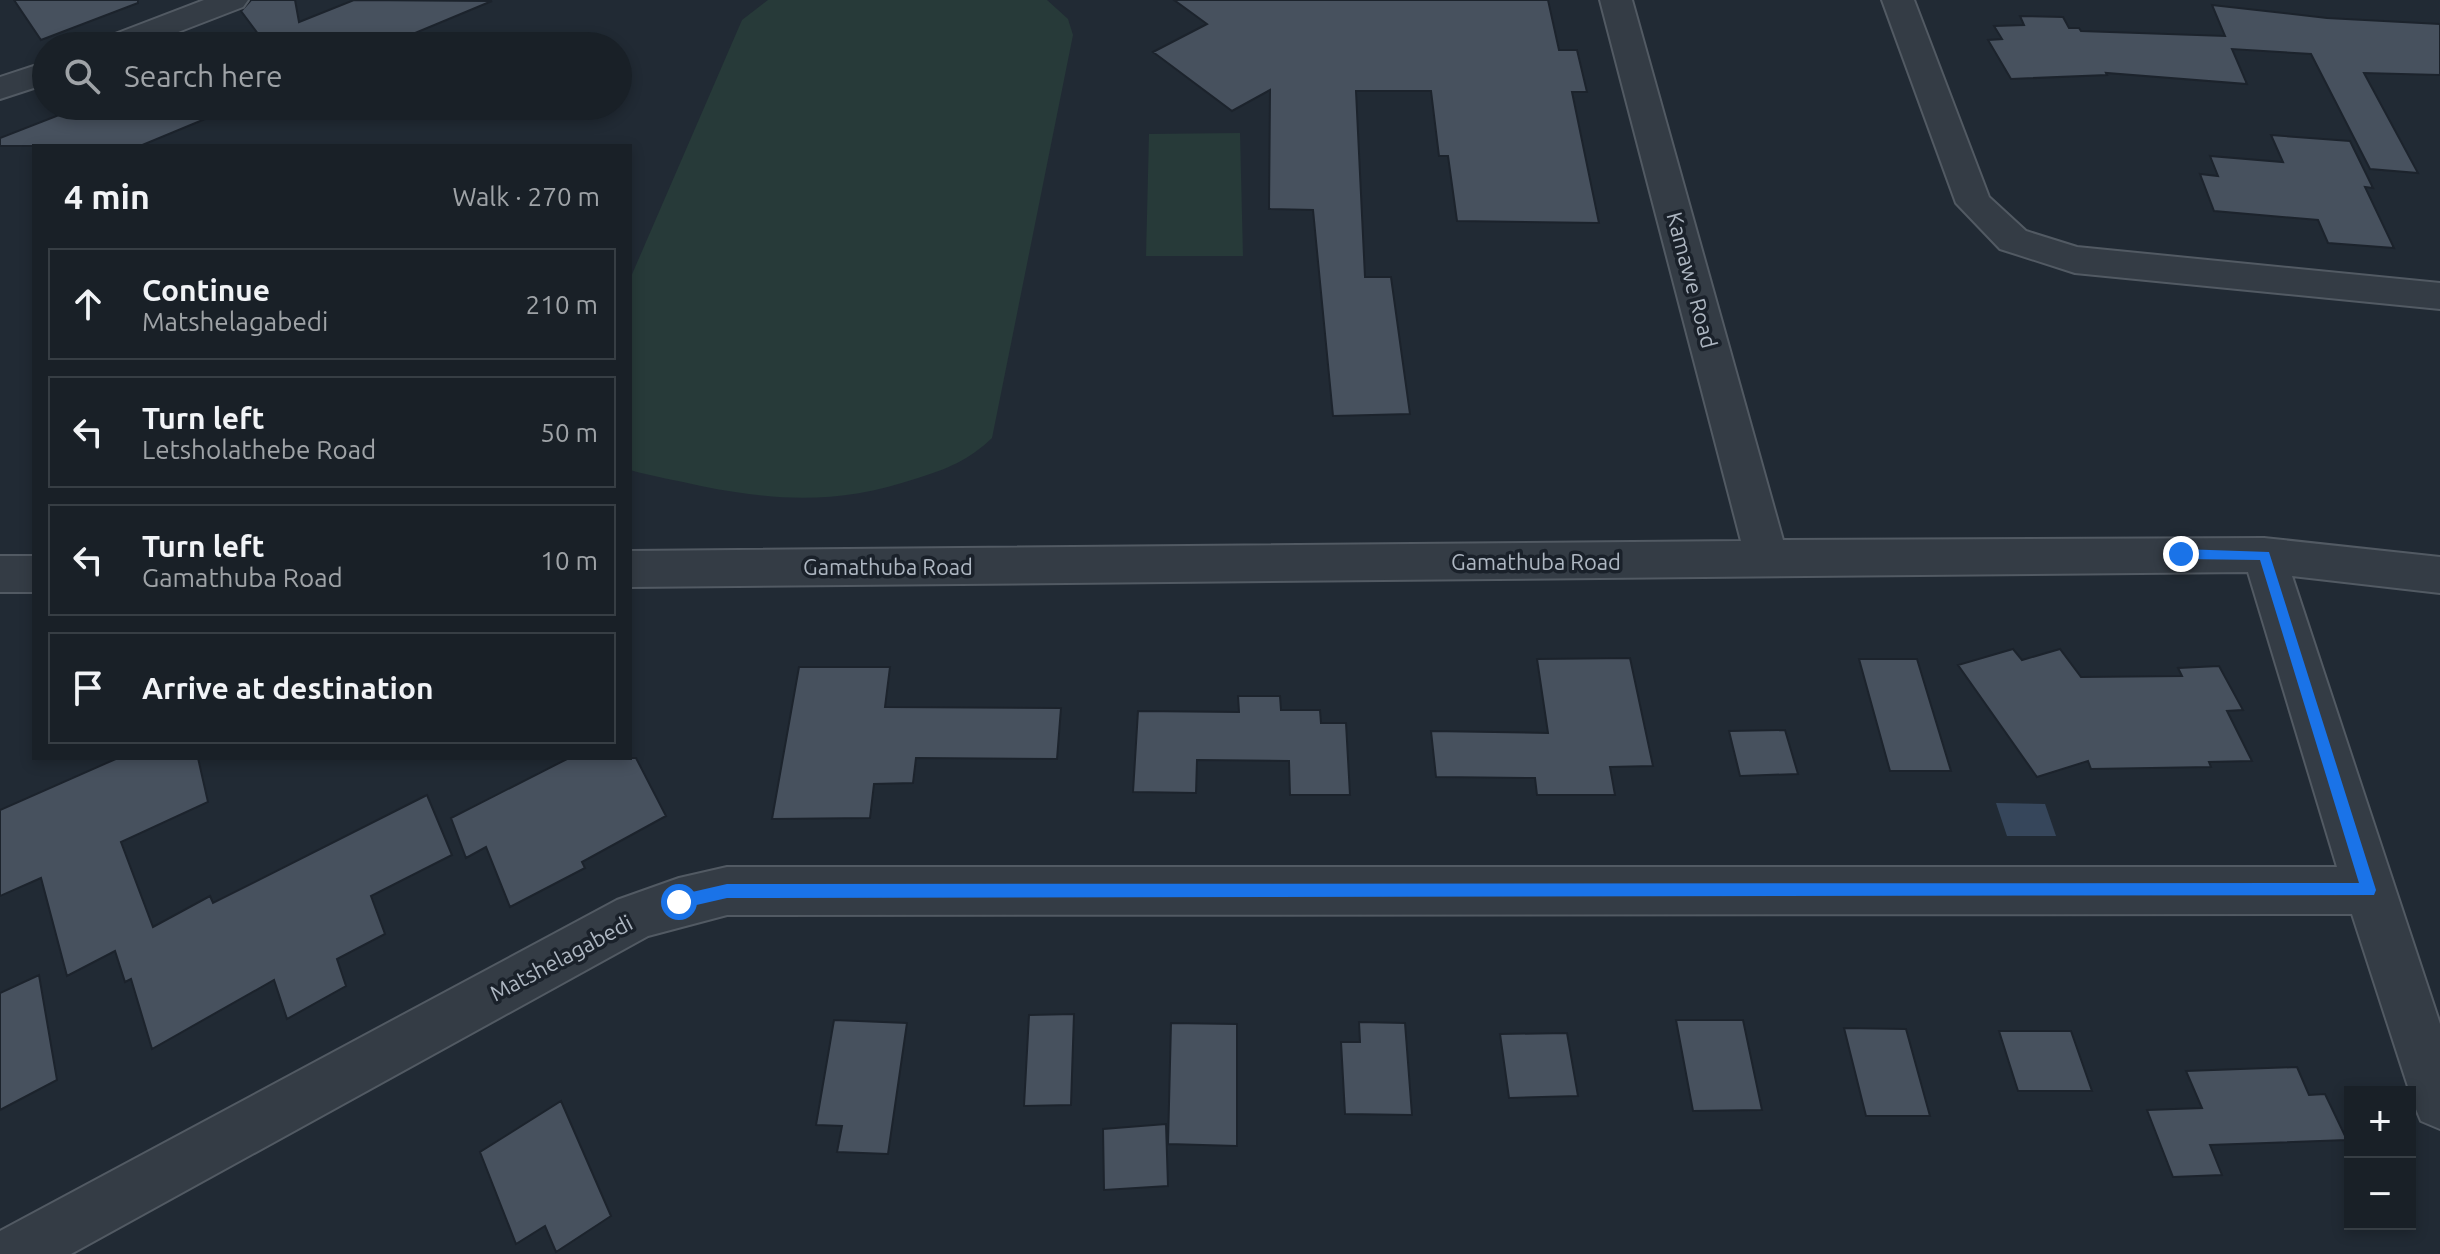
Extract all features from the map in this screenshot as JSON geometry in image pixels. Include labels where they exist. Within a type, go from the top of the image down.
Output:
[{"type":"street","points":[[149,32],[232,0]]},
{"type":"street","name":"Kamawe Road","points":[[1616,0],[1767,560]]},
{"type":"street","points":[[1898,0],[1974,203],[2013,240],[2075,260],[2440,296]]},
{"type":"street","points":[[0,89],[32,77]]},
{"type":"street","points":[[2264,555],[2369,890],[2440,1102]]},
{"type":"street","name":"Gamathuba Road","points":[[632,569],[2264,555],[2440,575]]},
{"type":"street","points":[[0,574],[32,574]]},
{"type":"street","name":"Matshelagabedi","points":[[14,1254],[635,917],[727,891],[2369,890]]},
{"type":"green space","points":[[768,0],[1047,0],[1068,19],[1073,35],[992,438],[948,467],[890,486],[810,498],[730,491],[632,470],[632,274],[742,20]]},
{"type":"green space","points":[[1240,133],[1243,256],[1146,256],[1149,134]]},
{"type":"water","points":[[1996,803],[2045,804],[2056,836],[2007,836]]},
{"type":"building","points":[[14,0],[138,0],[138,3],[62,32],[36,32]]},
{"type":"building","points":[[251,0],[295,0],[299,22],[354,0],[492,1],[418,32],[257,32],[241,11]]},
{"type":"building","points":[[1174,0],[1548,0],[1559,50],[1577,50],[1587,92],[1572,92],[1599,223],[1457,221],[1448,156],[1439,156],[1431,91],[1356,91],[1365,277],[1391,277],[1410,414],[1333,416],[1313,210],[1269,209],[1270,90],[1232,111],[1153,52],[1207,24]]},
{"type":"building","points":[[2212,5],[2327,18],[2440,24],[2440,75],[2364,73],[2418,173],[2370,169],[2311,54],[2232,49],[2247,84],[2106,73],[2011,79],[1988,40],[2002,39],[1994,26],[2024,25],[2020,16],[2063,17],[2069,28],[2079,28],[2081,31],[2225,36]]},
{"type":"building","points":[[46,120],[203,120],[145,144],[0,146],[0,138]]},
{"type":"building","points":[[2271,135],[2350,141],[2373,188],[2365,187],[2394,248],[2328,243],[2318,220],[2214,211],[2200,174],[2218,176],[2210,156],[2283,162]]},
{"type":"building","points":[[2013,649],[2022,660],[2060,649],[2081,677],[2182,676],[2178,668],[2219,666],[2243,710],[2227,711],[2252,761],[2209,762],[2211,767],[2091,769],[2088,761],[2037,777],[1958,665]]},
{"type":"building","points":[[1630,658],[1653,766],[1610,767],[1615,795],[1537,795],[1535,778],[1436,777],[1431,731],[1548,733],[1537,659]]},
{"type":"building","points":[[1859,659],[1917,659],[1951,771],[1890,771]]},
{"type":"building","points":[[799,667],[890,667],[885,707],[1061,708],[1057,759],[916,758],[913,783],[874,784],[870,818],[772,819]]},
{"type":"building","points":[[1238,696],[1280,696],[1281,710],[1320,710],[1321,723],[1346,723],[1350,795],[1290,795],[1289,761],[1197,760],[1196,793],[1133,792],[1138,711],[1239,712]]},
{"type":"building","points":[[1785,730],[1798,774],[1740,776],[1729,731]]},
{"type":"building","points":[[632,758],[636,758],[666,816],[582,862],[585,868],[510,907],[486,847],[466,858],[451,818],[565,760]]},
{"type":"building","points":[[113,760],[198,760],[208,802],[121,842],[153,927],[210,896],[213,903],[427,795],[452,855],[371,896],[385,934],[337,959],[346,986],[287,1019],[274,980],[152,1049],[131,979],[125,982],[115,951],[67,976],[41,878],[0,896],[0,810]]},
{"type":"building","points":[[39,975],[57,1080],[0,1110],[0,993]]},
{"type":"building","points":[[1074,1014],[1071,1105],[1024,1106],[1029,1015]]},
{"type":"building","points":[[834,1020],[907,1023],[888,1154],[837,1152],[842,1126],[816,1125]]},
{"type":"building","points":[[1676,1020],[1743,1020],[1762,1110],[1693,1111]]},
{"type":"building","points":[[1359,1022],[1405,1023],[1412,1115],[1345,1114],[1341,1042],[1360,1042]]},
{"type":"building","points":[[1171,1023],[1237,1024],[1237,1146],[1168,1144]]},
{"type":"building","points":[[1844,1028],[1906,1029],[1930,1116],[1866,1116]]},
{"type":"building","points":[[1999,1031],[2071,1031],[2092,1091],[2018,1091]]},
{"type":"building","points":[[1567,1033],[1578,1096],[1509,1098],[1500,1034]]},
{"type":"building","points":[[2297,1067],[2309,1095],[2325,1094],[2344,1134],[2344,1140],[2210,1145],[2222,1175],[2173,1177],[2147,1110],[2202,1108],[2186,1071]]},
{"type":"building","points":[[561,1101],[611,1216],[556,1252],[545,1226],[516,1244],[480,1152]]},
{"type":"building","points":[[1166,1124],[1168,1186],[1104,1190],[1103,1129]]},
{"type":"route","points":[[679,902],[727,891],[2369,890],[2264,555],[2181,554]]}]
